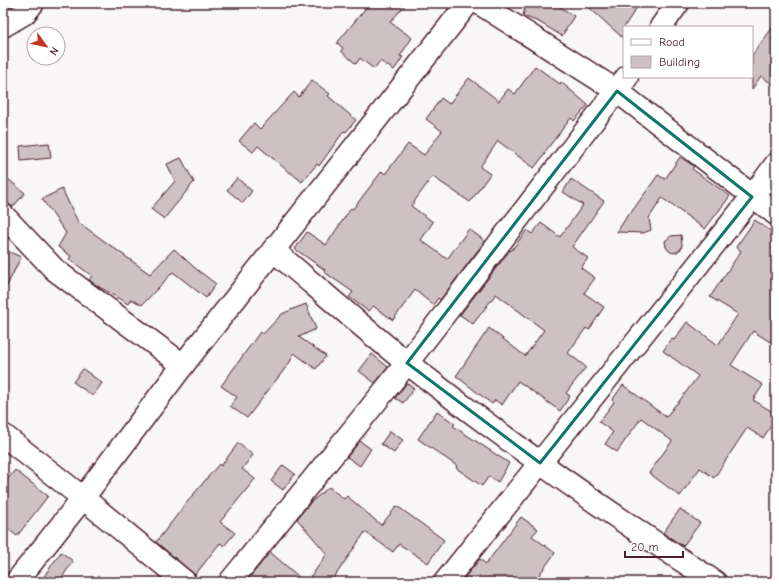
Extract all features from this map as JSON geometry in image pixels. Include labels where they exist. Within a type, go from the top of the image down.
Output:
[{"type":"street","points":[[3,26],[25,13],[33,3]]},
{"type":"street","points":[[16,582],[83,498],[183,365],[468,3]]},
{"type":"street","points":[[479,3],[622,84],[752,197],[776,214]]},
{"type":"street","points":[[662,26],[678,3]]},
{"type":"street","points":[[230,582],[407,363],[622,84]]},
{"type":"street","points":[[444,582],[752,197],[776,164]]},
{"type":"street","points":[[3,215],[55,270],[183,365]]},
{"type":"street","points":[[273,250],[407,363],[540,463],[652,541],[715,582]]},
{"type":"street","points":[[3,435],[83,498],[185,582]]},
{"type":"highlighted area","points":[[617,91],[752,197],[540,463],[407,363]]},
{"type":"building","points":[[370,3],[407,3],[390,22],[412,38],[400,56],[403,57],[394,70],[380,61],[374,69],[360,58],[356,64],[341,51],[343,48],[337,43]]},
{"type":"building","points":[[526,3],[554,3],[574,16],[562,36],[539,22],[523,16]]},
{"type":"building","points":[[584,3],[628,3],[636,9],[625,26],[623,26],[623,38]]},
{"type":"building","points":[[776,23],[776,87],[761,76],[752,89],[753,54]]},
{"type":"building","points":[[535,66],[560,84],[561,82],[588,105],[574,121],[571,118],[534,168],[498,141],[480,167],[490,174],[470,202],[432,177],[411,206],[433,222],[421,240],[447,259],[469,229],[485,241],[440,300],[438,298],[433,305],[415,290],[393,320],[373,306],[368,311],[349,297],[353,292],[324,272],[325,270],[295,249],[307,232],[326,245],[351,208],[353,209],[382,171],[385,174],[408,144],[424,155],[442,131],[426,119],[441,98],[449,104],[469,78],[499,101],[508,89],[515,94]]},
{"type":"building","points":[[312,80],[330,94],[328,96],[356,120],[346,132],[344,131],[319,166],[317,164],[302,182],[258,146],[253,152],[239,141],[254,123],[260,129],[294,92],[299,97]]},
{"type":"building","points":[[49,143],[51,158],[21,161],[20,146]]},
{"type":"building","points":[[680,157],[694,166],[692,169],[730,196],[705,229],[662,198],[649,218],[651,230],[643,233],[617,232],[629,213],[630,214],[658,175],[665,179]]},
{"type":"building","points":[[181,158],[194,182],[164,219],[151,209],[175,181],[167,164]]},
{"type":"building","points":[[3,175],[25,193],[13,207],[7,203],[3,203]]},
{"type":"building","points":[[237,178],[252,191],[243,203],[227,190]]},
{"type":"building","points":[[571,179],[604,201],[572,247],[588,258],[581,268],[595,278],[584,293],[604,307],[589,330],[586,328],[568,353],[586,367],[566,393],[570,396],[560,411],[518,381],[502,405],[495,400],[492,404],[456,376],[489,328],[525,356],[544,330],[496,294],[473,324],[460,315],[527,230],[532,234],[541,223],[560,237],[583,205],[563,192]]},
{"type":"building","points":[[62,189],[78,222],[150,274],[174,249],[216,284],[206,298],[173,272],[142,305],[131,299],[128,304],[96,285],[89,280],[92,276],[69,259],[71,256],[58,247],[66,233],[42,199]]},
{"type":"building","points":[[755,220],[776,235],[776,333],[770,342],[753,331],[731,365],[763,385],[753,400],[776,414],[776,418],[763,438],[747,428],[714,478],[700,468],[680,496],[649,473],[672,441],[641,418],[617,452],[605,444],[613,432],[599,422],[614,402],[612,400],[623,385],[666,417],[677,404],[698,376],[663,351],[672,338],[674,340],[687,322],[718,345],[738,314],[710,297],[741,251],[736,247]]},
{"type":"building","points":[[681,235],[681,249],[673,253],[669,251],[666,247],[665,241],[671,236]]},
{"type":"building","points":[[3,249],[21,257],[3,294]]},
{"type":"building","points":[[306,304],[316,329],[299,337],[326,356],[316,369],[294,353],[290,362],[247,418],[230,406],[237,397],[221,386],[260,332],[263,334],[282,314]]},
{"type":"building","points":[[372,354],[388,367],[375,383],[359,371]]},
{"type":"building","points":[[83,369],[102,383],[93,396],[73,382]]},
{"type":"building","points":[[407,383],[414,389],[403,403],[395,398]]},
{"type":"building","points":[[437,411],[455,424],[453,426],[509,463],[498,482],[489,476],[482,486],[456,468],[457,466],[418,439]]},
{"type":"building","points":[[390,431],[403,440],[394,453],[381,444]]},
{"type":"building","points":[[360,441],[371,449],[360,466],[347,457]]},
{"type":"building","points":[[238,443],[253,455],[242,469],[255,479],[220,522],[235,533],[224,546],[220,543],[195,575],[156,542],[192,496],[219,464],[221,466]]},
{"type":"building","points":[[283,465],[295,474],[283,490],[271,481]]},
{"type":"building","points":[[15,470],[48,496],[17,536],[3,525],[3,485]]},
{"type":"building","points":[[329,487],[344,499],[347,496],[381,525],[397,506],[444,540],[428,563],[399,544],[393,552],[365,532],[331,582],[307,582],[327,554],[297,519],[310,503]]},
{"type":"building","points":[[680,509],[700,523],[683,546],[663,533]]},
{"type":"building","points":[[521,517],[538,529],[532,536],[555,553],[534,582],[461,582],[480,559],[486,564]]},
{"type":"building","points":[[61,552],[73,561],[59,582],[40,582]]},
{"type":"building","points":[[270,552],[305,582],[246,582]]}]
